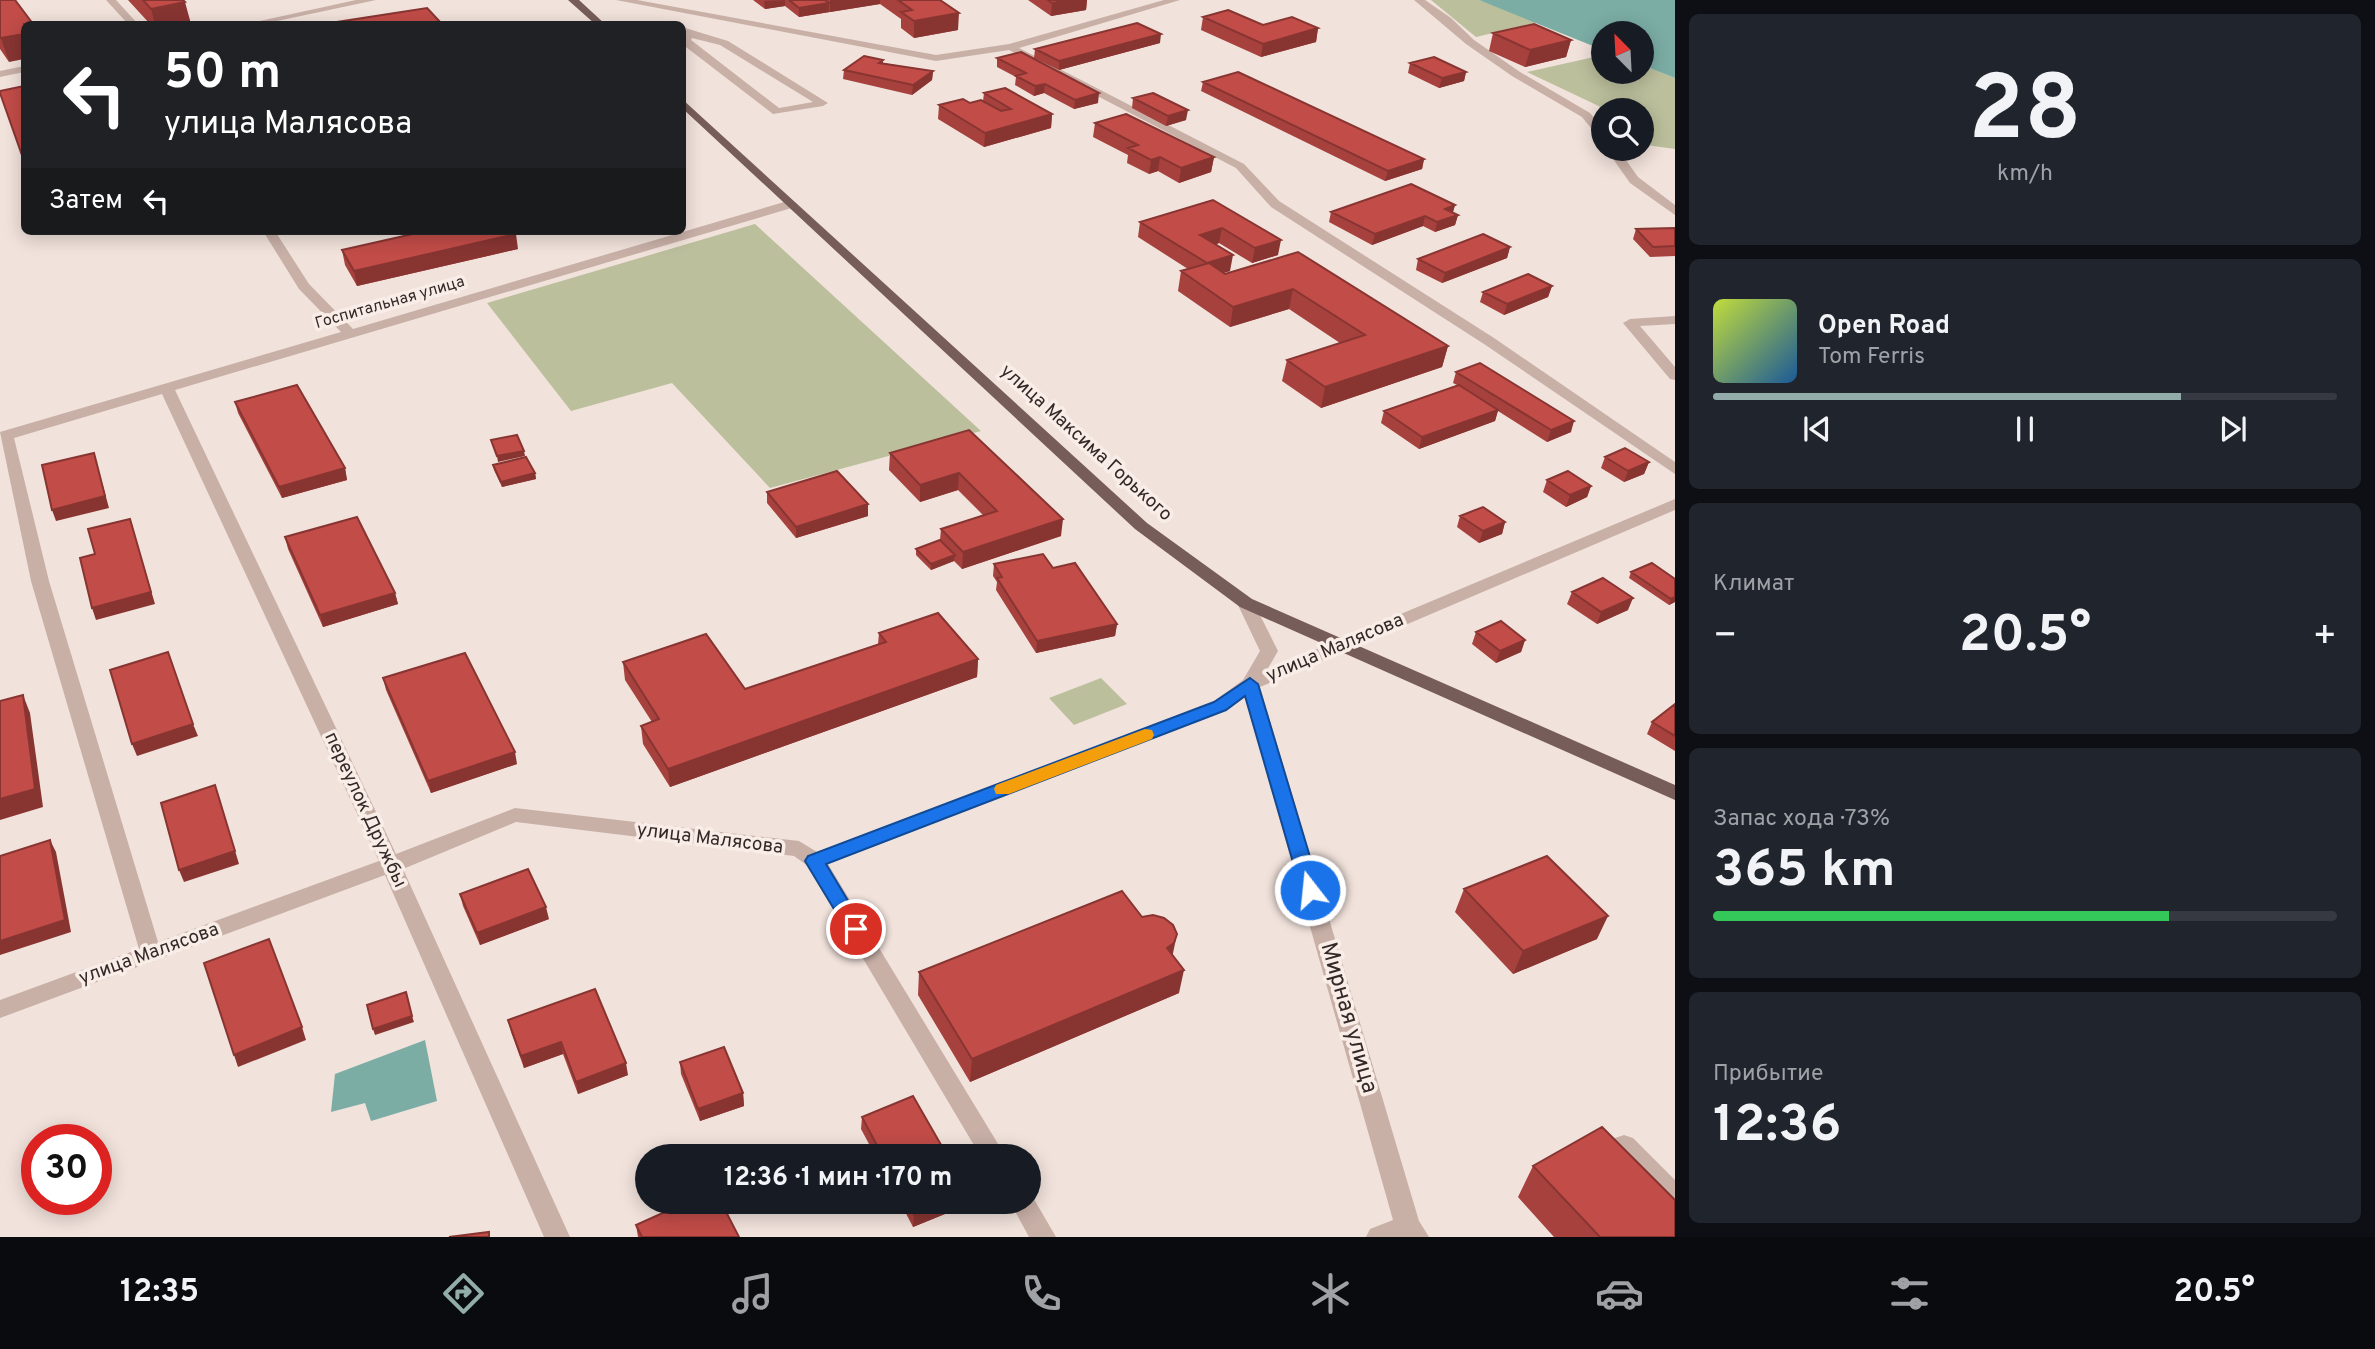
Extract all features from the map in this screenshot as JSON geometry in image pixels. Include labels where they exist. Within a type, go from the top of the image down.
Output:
[{"type":"main road","points":[[573,0],[597,21]]},
{"type":"main road","name":"улица Максима Горького","points":[[686,106],[1141,526],[1246,603],[1675,793]]},
{"type":"street","points":[[111,0],[130,21]]},
{"type":"street","points":[[310,0],[323,10]]},
{"type":"street","points":[[266,21],[371,0]]},
{"type":"street","points":[[621,0],[936,58],[1010,47],[1175,0]]},
{"type":"street","points":[[1419,0],[1507,68],[1586,115],[1591,121]]},
{"type":"street","points":[[657,7],[672,21]]},
{"type":"street","points":[[686,32],[724,43],[823,103],[777,112],[686,42]]},
{"type":"street","points":[[1010,47],[1240,166],[1275,204],[1489,341],[1675,469]]},
{"type":"street","points":[[1,73],[21,70]]},
{"type":"street","points":[[1621,161],[1634,180],[1675,211]]},
{"type":"street","name":"Госпитальная улица","points":[[686,235],[791,204]]},
{"type":"street","points":[[272,235],[304,286],[350,333]]},
{"type":"street","name":"Госпитальная улица","points":[[3,436],[685,235]]},
{"type":"street","points":[[1675,320],[1630,323],[1675,376]]},
{"type":"street","name":"переулок Дружбы","points":[[166,387],[391,865],[557,1237]]},
{"type":"street","points":[[3,436],[40,581],[151,953]]},
{"type":"street","name":"улица Малясова","points":[[0,1009],[391,865],[515,815],[799,849],[815,861],[1220,706],[1250,684],[1675,504]]},
{"type":"street","points":[[1246,603],[1269,650],[1250,684]]},
{"type":"street","name":"Мирная улица","points":[[1250,684],[1412,1232]]},
{"type":"street","points":[[815,861],[986,1144]]},
{"type":"street","points":[[1624,1146],[1675,1197]]},
{"type":"street","points":[[1029,1214],[1043,1237]]},
{"type":"street","points":[[1379,1237],[1412,1232]]},
{"type":"green space","points":[[1431,0],[1479,0],[1538,22],[1476,37]]},
{"type":"green space","points":[[1591,58],[1591,84],[1654,84],[1654,70],[1675,78],[1675,149],[1654,146],[1654,98],[1591,98],[1591,102],[1527,72]]},
{"type":"green space","points":[[755,224],[981,431],[770,488],[672,383],[571,411],[487,303]]},
{"type":"green space","points":[[1101,678],[1127,704],[1074,725],[1049,698]]},
{"type":"water","points":[[1479,0],[1675,0],[1675,78],[1654,70],[1654,21],[1591,21],[1591,45]]},
{"type":"water","points":[[425,1040],[437,1101],[371,1121],[365,1103],[331,1112],[335,1074]]},
{"type":"building","points":[[0,0],[15,0],[31,21],[21,21],[21,35],[0,37]]},
{"type":"building","points":[[143,0],[183,0],[185,2],[151,9]]},
{"type":"building","points":[[789,0],[825,0],[829,3],[799,8]]},
{"type":"building","points":[[898,0],[940,0],[959,13],[914,21],[901,12],[912,10]]},
{"type":"building","points":[[1048,0],[1070,0],[1052,3]]},
{"type":"building","points":[[427,8],[439,21],[343,21]]},
{"type":"building","points":[[1228,10],[1263,25],[1292,17],[1318,28],[1263,44],[1203,17]]},
{"type":"building","points":[[1137,23],[1161,34],[1059,61],[1035,49]]},
{"type":"building","points":[[1534,24],[1571,40],[1530,50],[1493,33]]},
{"type":"building","points":[[1021,52],[1099,93],[1075,100],[1045,84],[1035,86],[1016,76],[1026,73],[997,58]]},
{"type":"building","points":[[864,56],[883,60],[879,63],[933,71],[913,85],[844,70]]},
{"type":"building","points":[[1434,57],[1466,72],[1442,78],[1410,63]]},
{"type":"building","points":[[1238,72],[1424,159],[1388,171],[1203,82]]},
{"type":"building","points":[[21,87],[21,152],[0,93]]},
{"type":"building","points":[[1005,88],[1052,114],[985,133],[939,105],[963,99],[970,103],[981,100],[1001,111],[1011,109],[984,93]]},
{"type":"building","points":[[1153,93],[1188,110],[1168,116],[1133,98]]},
{"type":"building","points":[[1126,114],[1214,157],[1181,168],[1160,157],[1151,160],[1128,148],[1138,145],[1095,123]]},
{"type":"building","points":[[1411,184],[1455,205],[1445,209],[1458,215],[1437,222],[1425,216],[1375,234],[1331,212]]},
{"type":"building","points":[[1213,200],[1281,240],[1255,248],[1222,228],[1200,235],[1233,255],[1207,263],[1140,222]]},
{"type":"building","points":[[1675,228],[1675,246],[1653,247],[1636,229]]},
{"type":"building","points":[[1483,234],[1510,247],[1445,273],[1418,259]]},
{"type":"building","points":[[408,235],[512,235],[354,271],[342,250]]},
{"type":"building","points":[[1298,252],[1448,346],[1325,387],[1287,360],[1365,335],[1293,289],[1233,307],[1181,271],[1209,263],[1225,274]]},
{"type":"building","points":[[1528,274],[1552,286],[1507,304],[1483,292]]},
{"type":"building","points":[[1480,363],[1574,421],[1551,430],[1456,372]]},
{"type":"building","points":[[297,385],[345,468],[279,487],[235,402]]},
{"type":"building","points":[[1459,385],[1498,410],[1422,437],[1384,411]]},
{"type":"building","points":[[969,430],[1063,519],[963,552],[941,529],[997,511],[959,473],[920,485],[890,453]]},
{"type":"building","points":[[517,435],[524,451],[497,456],[491,440]]},
{"type":"building","points":[[1625,448],[1649,462],[1628,471],[1605,457]]},
{"type":"building","points":[[94,453],[105,496],[52,510],[42,465]]},
{"type":"building","points":[[526,457],[535,473],[501,482],[493,465]]},
{"type":"building","points":[[837,471],[868,504],[796,527],[767,492]]},
{"type":"building","points":[[1568,471],[1591,486],[1570,495],[1547,480]]},
{"type":"building","points":[[1483,507],[1505,522],[1483,531],[1460,516]]},
{"type":"building","points":[[357,517],[395,593],[320,615],[285,537]]},
{"type":"building","points":[[130,519],[151,592],[92,608],[80,558],[95,554],[88,529]]},
{"type":"building","points":[[940,540],[955,555],[931,564],[916,549]]},
{"type":"building","points":[[1043,554],[1053,568],[1075,563],[1117,624],[1037,641],[997,578],[1002,577],[994,564]]},
{"type":"building","points":[[1652,563],[1675,579],[1675,597],[1671,599],[1631,572]]},
{"type":"building","points":[[1603,578],[1633,598],[1601,612],[1572,592]]},
{"type":"building","points":[[938,613],[978,659],[668,769],[641,726],[659,719],[623,662],[706,634],[745,689],[886,642],[879,633]]},
{"type":"building","points":[[1501,621],[1525,640],[1500,651],[1476,632]]},
{"type":"building","points":[[168,652],[193,724],[132,744],[110,670]]},
{"type":"building","points":[[465,653],[515,752],[428,781],[383,678]]},
{"type":"building","points":[[23,695],[35,789],[0,799],[0,701]]},
{"type":"building","points":[[1675,704],[1675,736],[1652,722]]},
{"type":"building","points":[[215,785],[235,851],[179,870],[161,803]]},
{"type":"building","points":[[50,840],[65,920],[0,941],[0,856]]},
{"type":"building","points":[[1547,856],[1608,916],[1523,951],[1464,889]]},
{"type":"building","points":[[528,869],[546,907],[477,933],[460,894]]},
{"type":"building","points":[[1122,891],[1142,917],[1153,915],[1164,918],[1173,925],[1177,934],[1174,943],[1167,948],[1184,970],[972,1059],[919,972]]},
{"type":"building","points":[[269,939],[302,1027],[234,1055],[204,963]]},
{"type":"building","points":[[595,989],[626,1063],[576,1082],[561,1042],[521,1056],[508,1020]]},
{"type":"building","points":[[406,992],[412,1016],[373,1029],[367,1005]]},
{"type":"building","points":[[724,1047],[743,1093],[698,1109],[680,1062]]},
{"type":"building","points":[[913,1096],[941,1144],[876,1144],[862,1117]]},
{"type":"building","points":[[1602,1127],[1675,1200],[1675,1237],[1600,1237],[1533,1166]]},
{"type":"building","points":[[660,1214],[727,1214],[739,1237],[642,1237],[636,1225]]},
{"type":"building","points":[[489,1232],[489,1237],[449,1237]]},
{"type":"slow traffic","points":[[1003,789],[1145,735]]},
{"type":"route","points":[[856,929],[815,861],[1220,706],[1250,684],[1310,890]]}]
